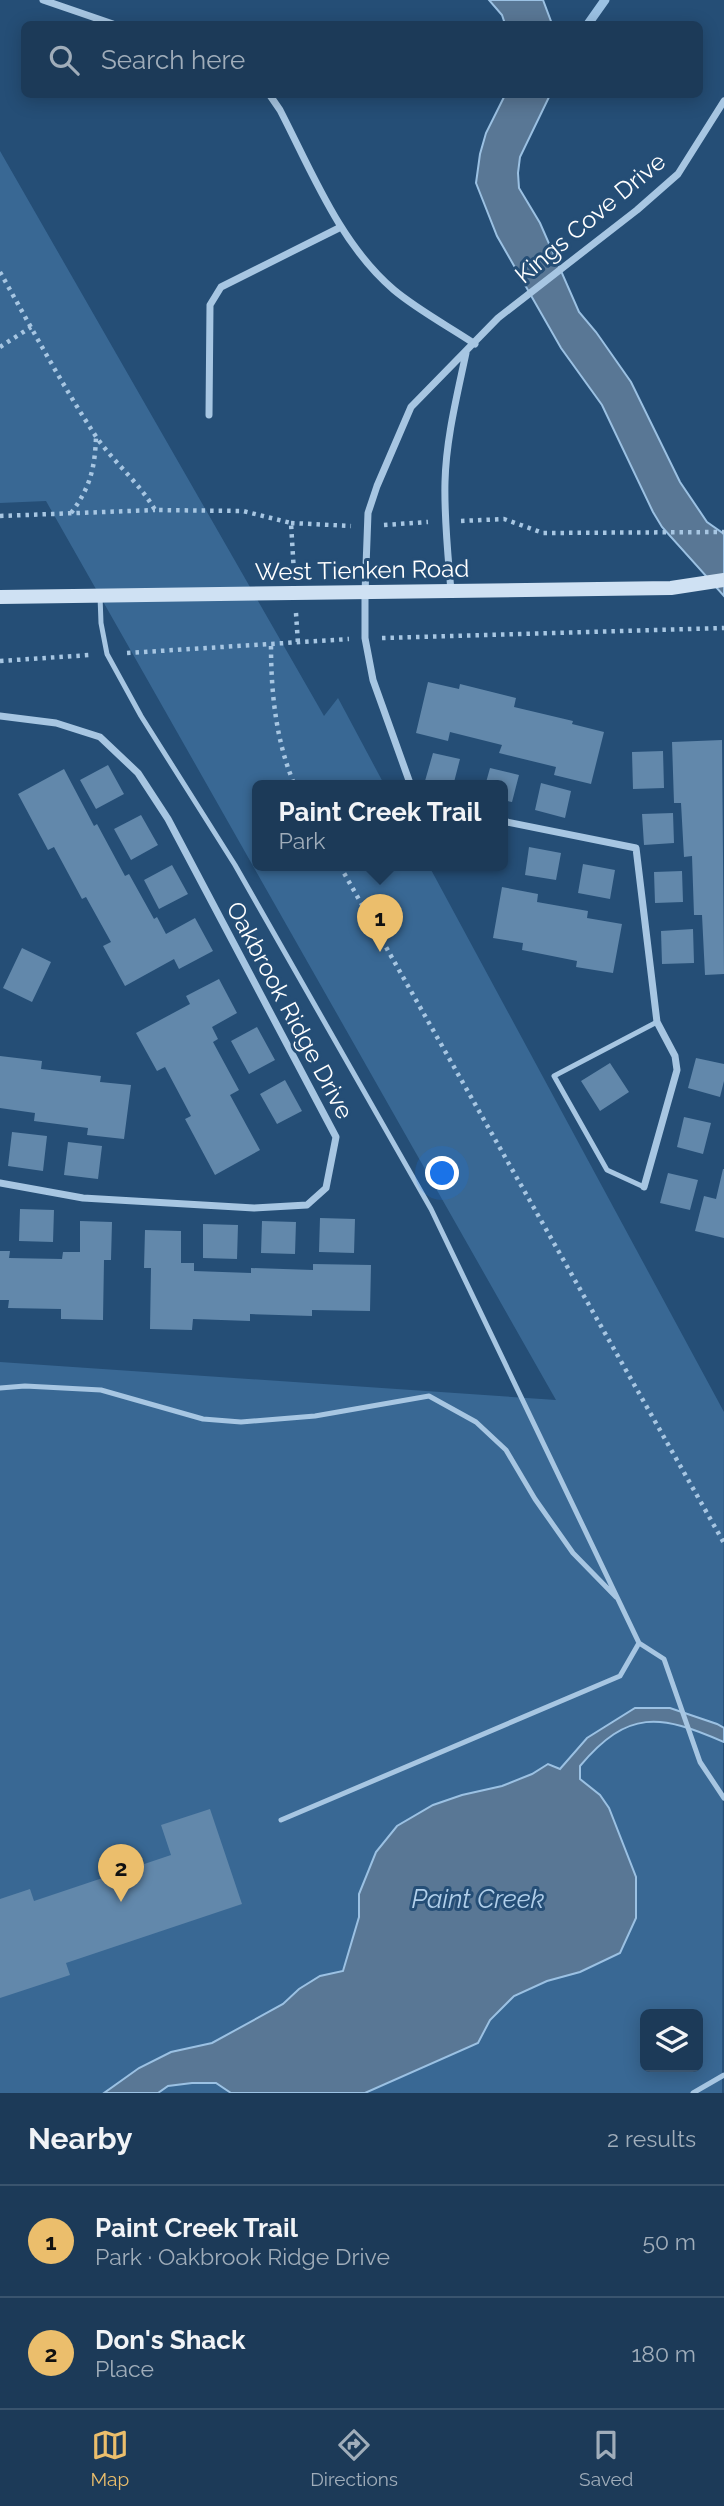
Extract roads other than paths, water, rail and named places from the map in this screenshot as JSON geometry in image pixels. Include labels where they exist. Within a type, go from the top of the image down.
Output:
[{"type":"main road","name":"West Tienken Road","points":[[0,597],[671,588],[724,580]]},
{"type":"street","points":[[43,0],[104,21]]},
{"type":"street","points":[[272,98],[341,227],[371,268],[395,291],[475,344]]},
{"type":"street","name":"Kings Cove Drive","points":[[409,780],[373,680],[365,638],[365,593],[366,526],[377,486],[411,407],[498,318],[637,210],[678,174],[724,101]]},
{"type":"street","points":[[209,415],[210,305],[221,287],[341,227]]},
{"type":"street","points":[[452,592],[445,522],[445,480],[449,434],[466,353]]},
{"type":"street","name":"Oakbrook Ridge Drive","points":[[0,716],[56,723],[100,737],[138,773],[169,819],[336,1137],[326,1188],[307,1205],[254,1208],[83,1198],[0,1183]]},
{"type":"street","points":[[508,822],[636,848],[657,1023],[676,1056],[677,1070],[643,1187]]},
{"type":"lane","points":[[100,596],[101,623],[107,654],[141,716],[235,865],[431,1209],[639,1643],[664,1660],[700,1762],[724,1798]]},
{"type":"lane","points":[[643,1187],[607,1170],[554,1076],[657,1023]]},
{"type":"lane","points":[[0,1388],[25,1385],[101,1390],[203,1419],[240,1422],[315,1416],[429,1396],[476,1422],[506,1450],[535,1499],[573,1553],[620,1601]]},
{"type":"lane","points":[[281,1820],[620,1676],[639,1643]]},
{"type":"lane","points":[[693,2093],[724,2075]]},
{"type":"water","points":[[489,0],[543,0],[551,21],[504,21]]},
{"type":"water","points":[[504,98],[549,98],[520,157],[519,188],[540,223],[579,312],[631,382],[680,482],[707,522],[724,534],[724,596],[662,527],[602,405],[561,348],[497,236],[476,183],[486,133]]},
{"type":"water","name":"Paint Creek","points":[[635,1708],[670,1708],[717,1724],[724,1728],[724,1742],[681,1726],[646,1722],[614,1734],[597,1747],[580,1766],[580,1779],[600,1795],[609,1808],[636,1877],[636,1918],[620,1953],[580,1972],[547,1981],[514,1996],[490,2020],[478,2043],[365,2093],[231,2093],[216,2083],[192,2083],[168,2086],[158,2093],[104,2093],[139,2068],[171,2052],[212,2043],[283,2004],[299,1989],[320,1976],[343,1971],[359,1917],[359,1894],[376,1852],[397,1826],[433,1805],[502,1786],[532,1774],[548,1764],[560,1769],[587,1738]]},
{"type":"waterway","points":[[590,21],[605,0]]},
{"type":"place","name":"Paint Creek Trail","points":[[380,952]]},
{"type":"place","name":"Don's Shack","points":[[121,1902]]}]
